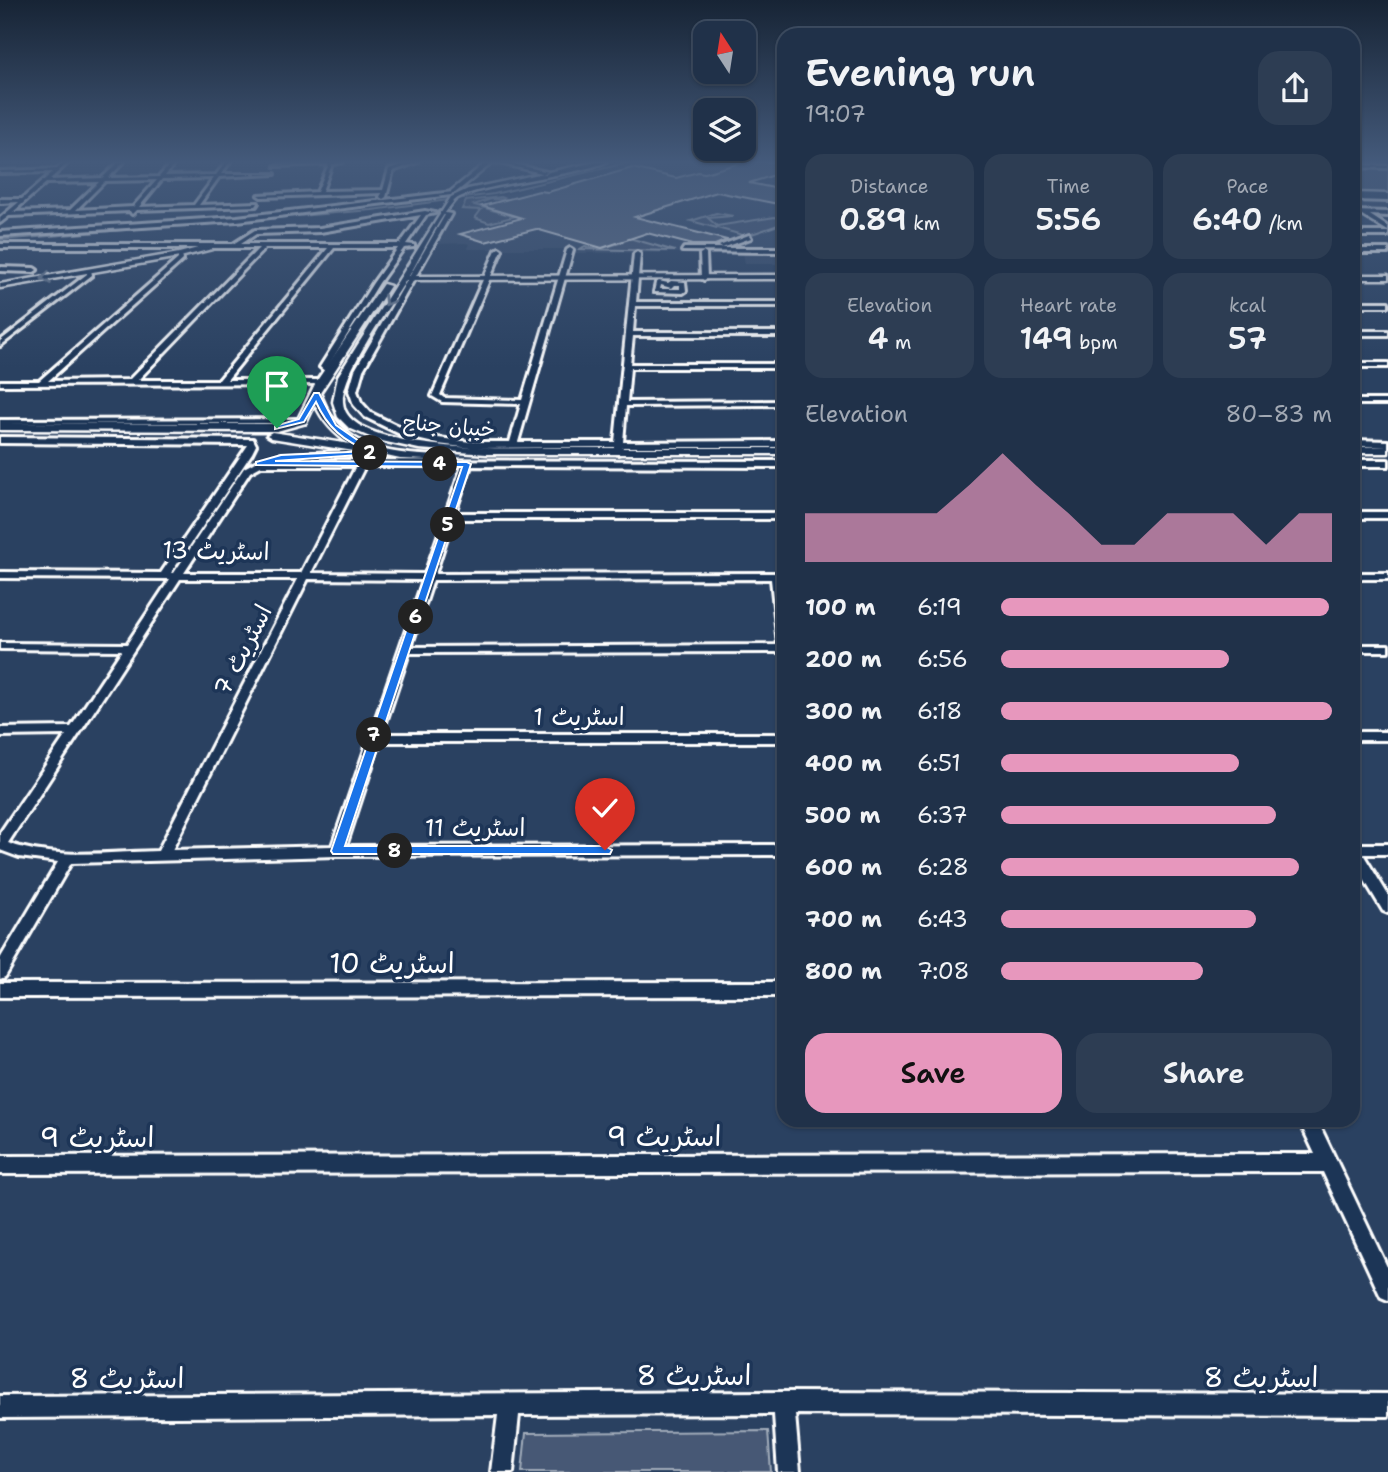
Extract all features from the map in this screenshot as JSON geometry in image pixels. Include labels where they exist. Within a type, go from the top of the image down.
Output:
[{"type":"main road","name":"خیبان جناح","points":[[284,435],[300,434],[309,429],[299,423],[321,382],[423,231]]},
{"type":"main road","name":"خیبان جناح","points":[[427,231],[339,387],[338,402],[343,417],[353,426],[404,444],[470,448],[777,451]]},
{"type":"main road","points":[[0,276],[175,247]]},
{"type":"main road","points":[[0,286],[180,255],[209,247]]},
{"type":"main road","points":[[402,278],[777,277]]},
{"type":"main road","points":[[1360,277],[1388,277]]},
{"type":"main road","name":"خیبان جناح","points":[[316,394],[326,418],[334,427],[359,445],[383,453],[427,458],[777,458]]},
{"type":"main road","points":[[0,427],[277,428],[299,423]]},
{"type":"main road","points":[[0,437],[284,435],[383,453]]},
{"type":"main road","points":[[1360,450],[1388,450]]},
{"type":"main road","points":[[259,463],[281,457],[383,453]]},
{"type":"main road","points":[[1360,457],[1388,457]]},
{"type":"street","points":[[0,234],[65,231]]},
{"type":"street","points":[[233,247],[255,232],[297,231]]},
{"type":"street","points":[[329,370],[324,367],[401,247],[416,231]]},
{"type":"street","points":[[439,231],[359,370],[353,391],[357,403],[368,415],[390,427],[422,438],[470,448],[513,445],[619,448],[777,444]]},
{"type":"street","points":[[1360,234],[1388,234]]},
{"type":"street","points":[[712,249],[748,237]]},
{"type":"street","points":[[0,246],[412,246]]},
{"type":"street","points":[[132,382],[263,247]]},
{"type":"street","points":[[221,383],[332,247]]},
{"type":"street","points":[[499,250],[436,396],[442,400],[527,402]]},
{"type":"street","points":[[513,445],[570,250]]},
{"type":"street","points":[[684,250],[777,250]]},
{"type":"street","points":[[1360,251],[1388,251]]},
{"type":"street","points":[[619,448],[637,254]]},
{"type":"street","points":[[703,254],[704,278]]},
{"type":"street","points":[[41,383],[181,258],[180,255]]},
{"type":"street","points":[[0,269],[34,271]]},
{"type":"street","points":[[0,344],[90,274],[89,271]]},
{"type":"street","points":[[376,284],[387,284]]},
{"type":"street","points":[[633,304],[777,304]]},
{"type":"street","points":[[1360,304],[1388,304]]},
{"type":"street","points":[[1360,333],[1388,332]]},
{"type":"street","points":[[629,334],[777,334]]},
{"type":"street","points":[[1360,365],[1388,365]]},
{"type":"street","points":[[626,366],[777,366]]},
{"type":"street","points":[[347,370],[359,370]]},
{"type":"street","points":[[0,383],[321,382]]},
{"type":"street","points":[[1360,402],[1388,402]]},
{"type":"street","points":[[623,404],[777,403]]},
{"type":"street","points":[[0,422],[299,423]]},
{"type":"street","points":[[0,437],[250,441],[252,445],[171,575],[131,647],[0,845]]},
{"type":"street","points":[[1360,443],[1388,444]]},
{"type":"street","points":[[171,575],[247,470],[259,463],[777,464]]},
{"type":"street","points":[[1360,463],[1388,463]]},
{"type":"street","points":[[337,851],[467,464]]},
{"type":"street","name":"اسٹریٹ 7","points":[[163,854],[360,465]]},
{"type":"street","points":[[1360,515],[1388,515]]},
{"type":"street","points":[[451,516],[777,516]]},
{"type":"street","name":"اسٹریٹ 13","points":[[0,575],[430,578],[777,575]]},
{"type":"street","points":[[1360,576],[1388,576]]},
{"type":"street","points":[[0,646],[131,647]]},
{"type":"street","points":[[405,650],[777,648]]},
{"type":"street","points":[[1360,648],[1388,648]]},
{"type":"street","points":[[0,732],[75,731]]},
{"type":"street","points":[[1360,736],[1388,736]]},
{"type":"street","name":"اسٹریٹ 1","points":[[374,738],[777,738]]},
{"type":"street","name":"اسٹریٹ 11","points":[[0,845],[19,852],[67,859],[163,854],[337,851],[777,850]]},
{"type":"street","points":[[1360,850],[1388,849]]},
{"type":"street","points":[[0,973],[67,859]]},
{"type":"street","points":[[1360,861],[1388,907]]},
{"type":"street","name":"اسٹریٹ 10","points":[[0,990],[777,989]]},
{"type":"street","points":[[1311,1127],[1388,1290]]},
{"type":"street","name":"اسٹریٹ 9","points":[[0,1166],[1328,1163]]},
{"type":"street","points":[[784,1403],[789,1472]]},
{"type":"street","name":"اسٹریٹ 8","points":[[0,1407],[784,1403],[1388,1405]]},
{"type":"street","points":[[502,1472],[510,1405]]},
{"type":"shaded area","points":[[442,231],[777,231],[777,264],[745,264],[743,253],[572,253],[573,249],[467,249],[469,244],[465,243],[436,244]]},
{"type":"shaded area","points":[[727,231],[762,231],[746,236]]},
{"type":"shaded area","points":[[622,236],[675,251],[580,249],[585,246],[600,249],[623,242]]},
{"type":"shaded area","points":[[768,1431],[771,1472],[522,1472],[526,1433]]},
{"type":"building","points":[[473,231],[529,231],[485,242],[460,234]]},
{"type":"building","points":[[542,231],[690,231],[727,240],[715,245],[693,245],[647,233],[602,248]]},
{"type":"waterway","points":[[0,240],[115,231]]},
{"type":"route","points":[[277,428],[302,421],[316,394],[326,418],[334,427],[359,445],[383,453],[281,457],[259,463],[467,464],[337,851],[605,850]]}]
